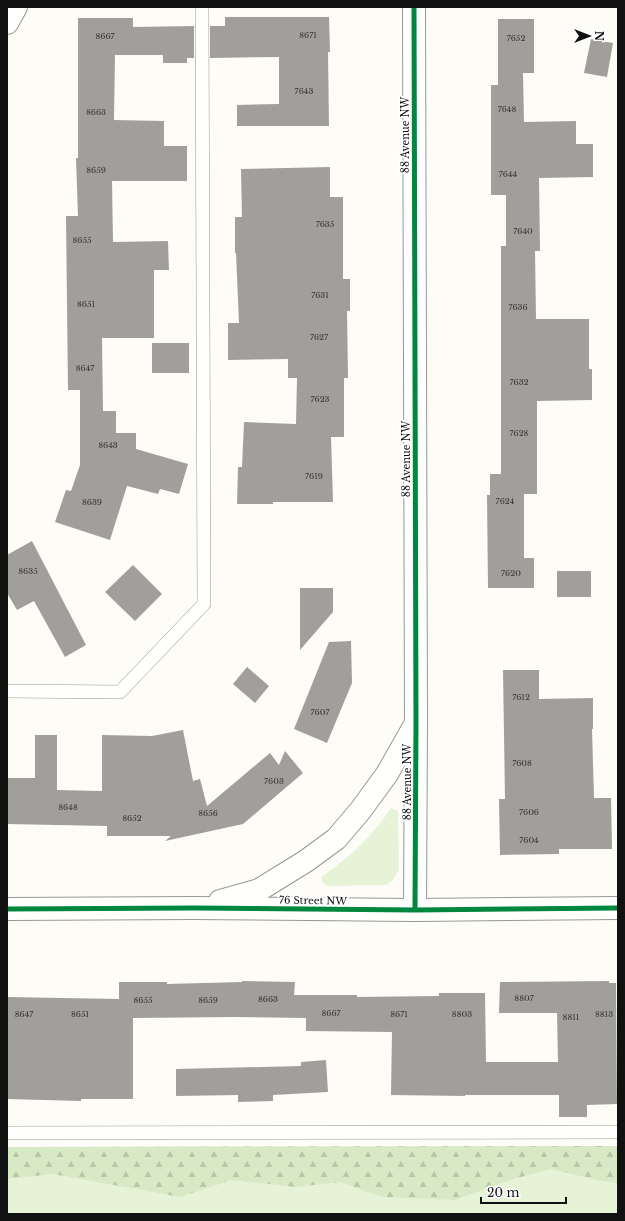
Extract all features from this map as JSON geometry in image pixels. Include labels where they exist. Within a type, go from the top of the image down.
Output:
[{"type":"street","points":[[7,23],[16,7]]},
{"type":"street","name":"88 Avenue NW","points":[[414,7],[416,722],[415,910]]},
{"type":"street","name":"88 Avenue NW","points":[[306,861],[336,839],[360,811],[387,774],[416,722]]},
{"type":"street","name":"76 Street NW","points":[[194,908],[259,890],[306,861]]},
{"type":"street","name":"76 Street NW","points":[[7,909],[194,908],[415,910],[618,908]]},
{"type":"lane","points":[[7,691],[120,692],[204,604],[202,7]]},
{"type":"lane","points":[[7,1133],[618,1132]]},
{"type":"green space","points":[[391,808],[398,811],[399,870],[393,880],[387,885],[327,886],[323,883],[321,877],[360,846],[376,829]]},
{"type":"green space","points":[[618,1146],[618,1214],[7,1214],[7,1147]]},
{"type":"green space","points":[[618,1146],[618,1183],[597,1180],[551,1169],[510,1180],[455,1200],[382,1197],[340,1182],[296,1187],[232,1180],[180,1197],[53,1174],[7,1179],[7,1147]]},
{"type":"building","points":[[225,17],[329,17],[329,126],[237,126],[237,105],[279,104],[279,57],[210,58],[210,26],[225,26]]},
{"type":"building","points":[[78,18],[133,18],[133,27],[194,26],[194,58],[187,58],[187,63],[163,63],[163,55],[115,55],[114,120],[164,121],[164,146],[187,146],[187,181],[112,181],[113,242],[168,241],[169,270],[154,270],[154,338],[102,338],[103,411],[116,411],[116,433],[136,433],[136,449],[188,464],[179,494],[160,489],[158,494],[127,486],[110,540],[55,522],[66,490],[71,491],[80,465],[80,390],[68,390],[66,216],[78,216],[76,158],[78,158]]},
{"type":"building","points":[[498,19],[534,19],[534,73],[523,73],[524,122],[576,121],[576,144],[593,144],[593,177],[539,178],[540,251],[535,251],[536,319],[589,319],[589,369],[592,369],[592,400],[537,401],[537,494],[524,494],[524,558],[534,558],[534,588],[488,588],[487,495],[490,495],[490,474],[501,474],[501,246],[506,246],[506,195],[491,195],[491,85],[498,85]]},
{"type":"building","points":[[591,39],[613,43],[607,77],[584,73]]},
{"type":"building","points":[[330,167],[330,197],[343,197],[343,279],[350,279],[350,311],[347,311],[348,378],[344,378],[344,437],[331,437],[333,502],[273,502],[273,504],[237,504],[238,467],[242,467],[244,422],[296,424],[297,378],[288,378],[288,359],[228,360],[228,323],[239,323],[235,253],[235,217],[242,217],[241,169]]},
{"type":"building","points":[[152,343],[189,343],[189,373],[152,373]]},
{"type":"building","points":[[32,541],[86,645],[65,657],[34,601],[17,610],[7,593],[7,555]]},
{"type":"building","points":[[133,565],[162,594],[135,621],[105,592]]},
{"type":"building","points":[[557,571],[591,571],[591,597],[557,597]]},
{"type":"building","points":[[300,588],[333,588],[333,612],[300,650]]},
{"type":"building","points":[[351,641],[352,683],[327,743],[294,729],[329,642]]},
{"type":"building","points":[[247,667],[269,686],[255,703],[233,684]]},
{"type":"building","points":[[503,670],[539,670],[539,699],[593,698],[592,729],[594,798],[611,798],[612,849],[559,849],[559,854],[500,855],[499,799],[505,799]]},
{"type":"building","points":[[183,730],[193,781],[200,779],[207,806],[270,753],[279,765],[285,751],[303,773],[243,824],[165,841],[171,836],[107,836],[107,826],[7,824],[7,778],[35,778],[35,735],[57,735],[57,790],[102,791],[102,735],[152,736]]},
{"type":"building","points":[[242,981],[295,982],[294,995],[357,995],[357,997],[439,996],[439,993],[485,993],[486,1062],[558,1062],[557,1013],[499,1013],[500,982],[609,981],[609,983],[616,983],[617,1104],[587,1105],[587,1117],[559,1117],[559,1095],[391,1095],[392,1032],[306,1031],[306,1018],[235,1017],[133,1018],[133,1099],[81,1099],[81,1101],[7,1099],[7,997],[119,999],[119,982],[167,982],[167,984]]},
{"type":"building","points":[[326,1060],[328,1092],[273,1095],[273,1101],[238,1102],[238,1095],[176,1096],[176,1069],[301,1066],[301,1062]]},
{"type":"cycle path","points":[[414,7],[416,722],[415,910]]},
{"type":"cycle path","points":[[7,909],[194,908],[415,910],[618,908]]}]
